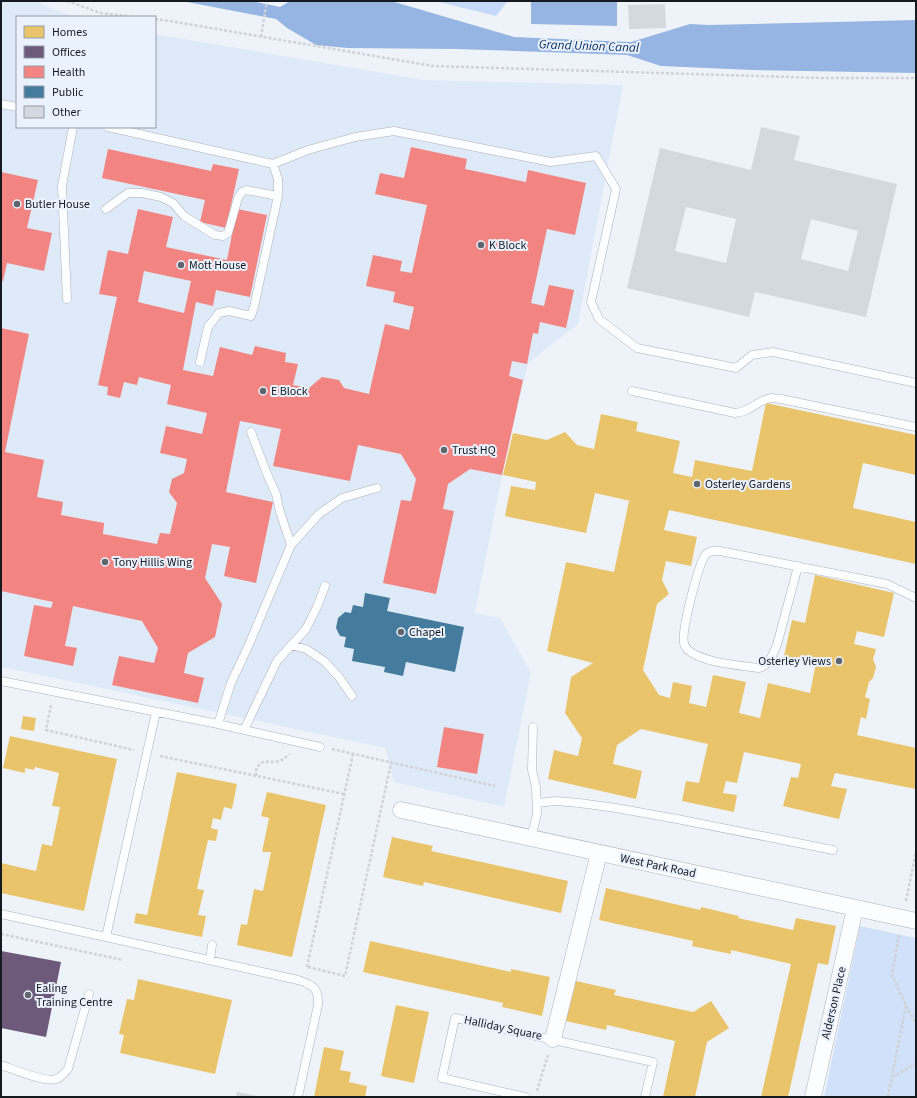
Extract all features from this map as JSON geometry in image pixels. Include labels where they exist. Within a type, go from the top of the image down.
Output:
[{"type":"street","name":"West Park Road","points":[[401,810],[909,920]]},
{"type":"street","name":"Halliday Square","points":[[553,1039],[599,853]]},
{"type":"street","name":"Alderson Place","points":[[812,1097],[854,908]]},
{"type":"lane","points":[[1,104],[16,107]]},
{"type":"lane","points":[[67,299],[62,186],[73,128]]},
{"type":"lane","points":[[112,128],[273,164],[308,150],[355,137],[394,131],[551,162],[596,156],[616,188],[591,302],[598,319],[637,348],[736,368],[752,355],[773,352],[916,383]]},
{"type":"lane","points":[[200,362],[208,327],[219,313],[229,311],[251,316],[278,196],[278,179],[273,164]]},
{"type":"lane","points":[[106,209],[128,193],[142,193],[161,197],[173,203],[184,216],[215,235],[223,236],[228,234],[238,198],[242,192],[246,190],[278,196]]},
{"type":"lane","points":[[632,391],[735,413],[745,412],[763,401],[772,398],[781,399],[916,427]]},
{"type":"lane","points":[[251,432],[276,494],[280,512],[291,545]]},
{"type":"lane","points":[[218,724],[231,683],[291,545],[319,514],[342,498],[377,488]]},
{"type":"lane","points":[[798,566],[777,645],[770,660],[764,666],[759,668],[715,662],[697,656],[687,650],[684,642],[686,620],[699,569],[705,555],[712,550],[798,566],[887,584],[916,598]]},
{"type":"lane","points":[[244,730],[277,661],[306,629],[326,586]]},
{"type":"lane","points":[[291,645],[306,649],[324,661],[339,677],[352,696]]},
{"type":"lane","points":[[1,682],[218,724],[320,747]]},
{"type":"lane","points":[[106,937],[156,712]]},
{"type":"lane","points":[[530,838],[537,814],[536,787],[532,770],[533,727]]},
{"type":"lane","points":[[537,803],[556,801],[616,808],[833,850]]},
{"type":"lane","points":[[1,914],[309,983],[315,988],[319,997],[298,1097]]},
{"type":"lane","points":[[210,960],[212,944]]},
{"type":"lane","points":[[1,1065],[46,1080],[55,1080],[62,1076],[68,1069],[89,994]]},
{"type":"lane","name":"Halliday Square","points":[[525,1097],[442,1078],[455,1018],[653,1062],[645,1097]]},
{"type":"path","points":[[67,1],[101,13],[126,16]]},
{"type":"path","points":[[261,37],[268,1]]},
{"type":"path","points":[[156,19],[433,66],[823,78],[916,78]]},
{"type":"path","points":[[54,692],[46,730],[147,753],[344,794]]},
{"type":"path","points":[[256,776],[256,770],[260,763],[266,761],[272,763],[280,761],[288,756],[293,741]]},
{"type":"path","points":[[320,747],[496,786]]},
{"type":"path","points":[[307,967],[353,754]]},
{"type":"path","points":[[300,965],[345,976],[391,763]]},
{"type":"path","points":[[916,852],[909,920],[892,975],[916,1023]]},
{"type":"path","points":[[1,934],[123,960]]},
{"type":"path","points":[[888,1097],[906,1005]]},
{"type":"path","points":[[535,1097],[553,1039]]},
{"type":"path","points":[[892,1077],[916,1064]]},
{"type":"shaded area","points":[[1,1],[39,1],[43,5],[71,16],[16,16],[16,128],[156,128],[156,34],[424,80],[623,85],[578,324],[528,363],[502,475],[475,613],[500,618],[531,673],[504,807],[394,782],[385,748],[7,668],[1,668]]},
{"type":"shaded area","points":[[435,1],[508,1],[496,16]]},
{"type":"shaded area","points":[[860,926],[916,938],[916,1097],[824,1097]]},
{"type":"water","name":"Grand Union Canal","points":[[182,1],[251,1],[280,7],[290,1],[391,1],[514,37],[631,42],[690,24],[709,25],[916,20],[916,73],[753,70],[661,66],[627,55],[457,49],[347,48],[316,45],[287,28],[276,19]]},
{"type":"water","points":[[531,1],[617,1],[617,26],[531,24]]},
{"type":"building: Homes","points":[[766,403],[916,435],[916,475],[863,463],[853,508],[916,522],[916,564],[669,510],[664,530],[697,537],[691,566],[666,561],[662,580],[669,594],[657,604],[643,670],[659,695],[670,698],[673,682],[692,686],[689,703],[706,707],[713,675],[746,682],[739,713],[760,718],[768,683],[810,693],[816,663],[784,656],[792,620],[805,623],[815,575],[894,593],[884,637],[857,631],[854,644],[876,649],[873,659],[876,667],[873,678],[869,682],[865,697],[870,699],[866,719],[861,717],[857,735],[916,748],[916,789],[835,773],[831,786],[847,789],[839,819],[783,806],[791,777],[798,778],[801,764],[744,752],[737,783],[726,781],[723,793],[737,795],[734,812],[682,801],[686,781],[699,783],[708,744],[641,729],[617,745],[613,764],[642,771],[636,799],[548,779],[554,750],[578,756],[582,738],[565,713],[571,677],[593,663],[547,651],[566,562],[614,572],[629,501],[635,502],[595,493],[586,533],[505,516],[511,486],[535,490],[536,482],[503,475],[513,433],[547,440],[565,432],[577,445],[594,449],[601,414],[638,422],[636,431],[680,441],[673,473],[692,477],[695,460],[752,471]]},
{"type":"building: Homes","points":[[23,716],[36,718],[34,731],[21,729]]},
{"type":"building: Homes","points":[[10,736],[117,759],[84,911],[1,893],[1,863],[36,871],[42,844],[52,846],[60,807],[52,806],[59,773],[35,767],[34,770],[25,768],[25,773],[3,768]]},
{"type":"building: Homes","points":[[177,772],[237,784],[232,809],[224,807],[221,820],[213,818],[211,828],[218,830],[216,841],[208,840],[197,889],[204,890],[198,915],[206,916],[202,937],[134,923],[136,913],[147,915]]},
{"type":"building: Homes","points":[[267,792],[326,805],[292,957],[237,945],[241,924],[247,925],[254,889],[263,891],[271,852],[262,852],[269,818],[261,816]]},
{"type":"building: Homes","points":[[392,837],[433,846],[431,851],[568,881],[561,913],[424,882],[423,886],[383,877]]},
{"type":"building: Homes","points":[[606,888],[700,910],[701,907],[739,916],[738,918],[793,930],[796,918],[836,926],[828,965],[818,963],[788,1097],[761,1097],[791,964],[731,950],[731,954],[692,946],[693,941],[599,920]]},
{"type":"building: Homes","points":[[370,941],[511,972],[511,969],[550,977],[542,1016],[502,1007],[503,1003],[363,972]]},
{"type":"building: Homes","points":[[138,979],[232,1000],[215,1074],[120,1053],[124,1035],[119,1034],[127,999],[134,1000]]},
{"type":"building: Homes","points":[[576,981],[616,990],[614,995],[693,1012],[711,1001],[729,1028],[707,1042],[695,1097],[663,1097],[675,1041],[607,1025],[606,1030],[566,1021]]},
{"type":"building: Homes","points":[[396,1005],[429,1012],[414,1083],[381,1076]]},
{"type":"building: Homes","points":[[324,1047],[344,1051],[340,1070],[351,1072],[349,1082],[367,1086],[365,1097],[314,1097]]},
{"type":"building: Offices","name":"Ealing Training Centre","points":[[1,951],[61,962],[46,1037],[1,1028]]},
{"type":"building: Health","points":[[411,147],[467,159],[465,169],[526,182],[528,170],[586,183],[575,235],[547,229],[531,303],[544,306],[549,285],[574,290],[566,328],[540,322],[538,334],[533,333],[527,364],[512,361],[509,376],[523,380],[502,475],[470,469],[448,484],[443,509],[454,511],[436,594],[383,583],[401,500],[411,501],[416,479],[401,454],[358,445],[350,481],[273,466],[281,429],[240,421],[226,492],[273,502],[256,583],[224,576],[230,547],[212,544],[205,578],[222,604],[215,637],[188,653],[184,673],[204,678],[198,703],[112,685],[119,656],[154,663],[158,648],[142,621],[73,606],[65,646],[77,648],[73,666],[24,656],[34,605],[51,608],[53,602],[1,591],[1,328],[29,334],[5,452],[44,460],[37,497],[63,502],[61,515],[104,523],[103,534],[157,544],[160,533],[170,534],[177,503],[169,492],[172,479],[184,473],[187,459],[160,453],[166,426],[202,434],[207,413],[167,404],[171,385],[139,377],[137,385],[124,382],[120,398],[107,395],[108,387],[98,385],[117,297],[99,294],[108,250],[128,254],[138,209],[173,217],[166,247],[227,260],[237,209],[267,215],[250,297],[216,290],[213,306],[196,302],[183,370],[213,376],[220,347],[252,355],[255,346],[286,353],[285,362],[298,364],[293,385],[309,388],[322,377],[339,380],[344,388],[369,394],[385,324],[409,330],[414,307],[393,302],[395,292],[366,286],[373,255],[402,261],[400,271],[412,273],[427,205],[375,194],[380,173],[404,178]],"holes":[[[144,271],[191,281],[184,313],[138,302]]]},
{"type":"building: Health","points":[[108,149],[211,171],[213,164],[239,169],[226,228],[200,222],[205,200],[102,178]]},
{"type":"building: Health","name":"Butler House","points":[[1,172],[38,180],[27,228],[52,233],[44,271],[7,263],[3,281],[1,281]]},
{"type":"building: Health","points":[[444,727],[484,734],[477,774],[437,767]]},
{"type":"building: Public","name":"Chapel","points":[[365,593],[390,598],[387,611],[464,627],[455,672],[406,662],[403,676],[384,672],[385,667],[352,661],[354,649],[344,647],[346,637],[340,636],[336,628],[338,618],[345,612],[351,613],[353,605],[363,607]]},
{"type":"building: Other","points":[[665,4],[666,28],[629,29],[628,5]]},
{"type":"building: Other","points":[[761,127],[800,136],[794,160],[897,184],[866,317],[755,292],[749,317],[627,288],[660,148],[751,170]],"holes":[[[686,207],[736,219],[726,263],[675,251]],[[811,219],[858,231],[848,271],[801,259]]]},
{"type":"building: Other","points":[[237,1092],[257,1096],[257,1097],[236,1097]]},
{"type":"place","name":"Butler House","points":[[17,204]]},
{"type":"place","name":"K Block","points":[[481,245]]},
{"type":"place","name":"Mott House","points":[[181,265]]},
{"type":"place","name":"E Block","points":[[263,391]]},
{"type":"place","name":"Trust HQ","points":[[444,450]]},
{"type":"place","name":"Osterley Gardens","points":[[697,484]]},
{"type":"place","name":"Tony Hillis Wing","points":[[105,562]]},
{"type":"place","name":"Chapel","points":[[401,632]]},
{"type":"place","name":"Osterley Views","points":[[839,661]]},
{"type":"place","name":"Ealing Training Centre","points":[[28,995]]}]
